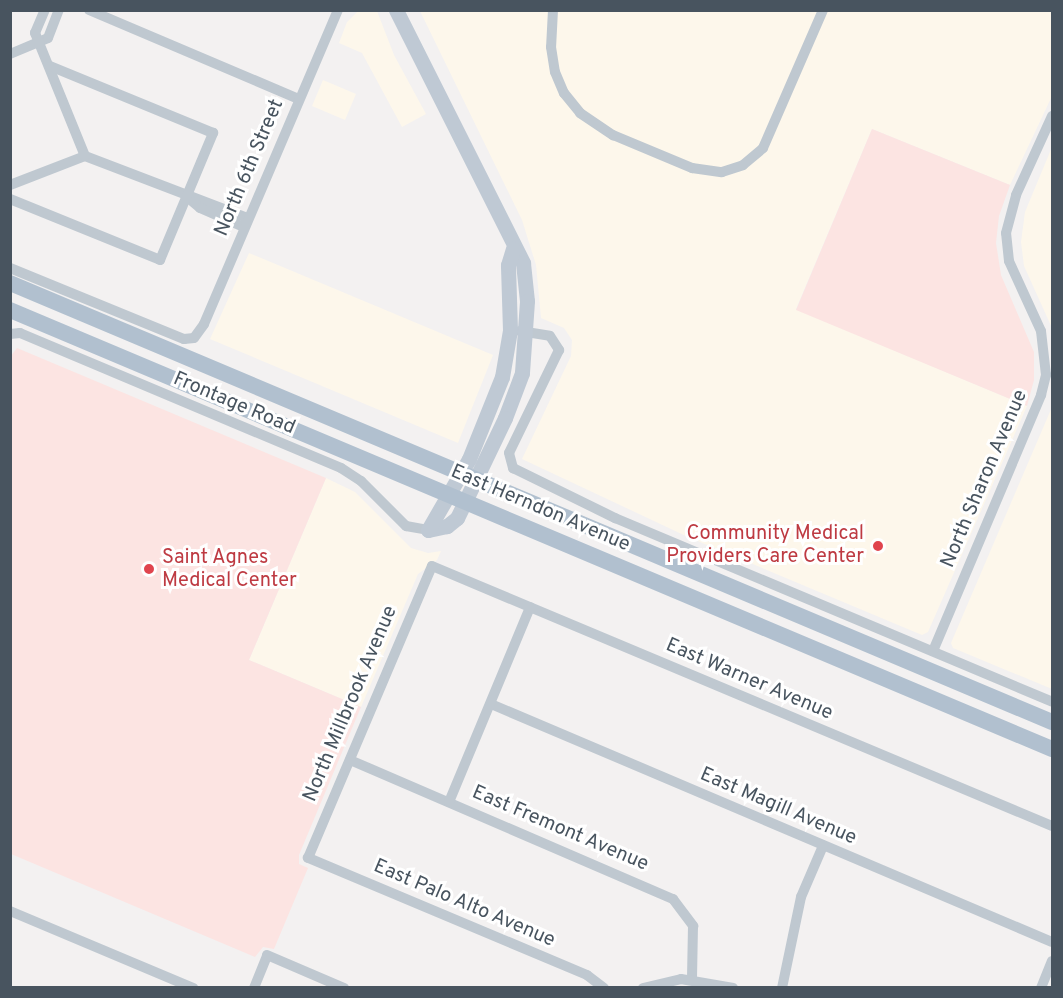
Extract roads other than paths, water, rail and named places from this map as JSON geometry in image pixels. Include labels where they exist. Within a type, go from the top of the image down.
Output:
[{"type":"main road","name":"East Herndon Avenue","points":[[10,283],[1053,722]]},
{"type":"main road","name":"East Herndon Avenue","points":[[10,310],[1053,749]]},
{"type":"street","points":[[45,10],[35,33],[85,156]]},
{"type":"street","points":[[13,51],[48,38],[59,10]]},
{"type":"street","points":[[89,10],[299,99]]},
{"type":"street","name":"North 6th Street","points":[[10,268],[184,339],[194,338],[204,324],[338,10]]},
{"type":"street","points":[[396,10],[450,123],[500,214],[524,272],[527,331],[519,385],[467,501],[452,523],[428,530]]},
{"type":"street","points":[[553,10],[551,47],[555,72],[564,93],[580,113],[613,135],[681,163],[722,172],[743,165],[763,148],[823,10]]},
{"type":"street","points":[[10,199],[160,260],[213,133],[50,66]]},
{"type":"street","name":"North Sharon Avenue","points":[[933,651],[1041,395],[1046,375],[1041,331],[1009,261],[1006,234],[1016,195],[1053,116]]},
{"type":"street","points":[[10,185],[85,156],[187,197],[203,199],[246,223]]},
{"type":"street","points":[[428,530],[462,473],[497,394],[510,330],[508,265],[513,249]]},
{"type":"street","points":[[510,330],[550,336],[559,350],[509,453],[513,468],[615,518],[1053,702]]},
{"type":"street","name":"Frontage Road","points":[[10,334],[20,333],[341,468],[361,481],[406,526],[428,530]]},
{"type":"street","name":"East Warner Avenue","points":[[432,566],[1053,826]]},
{"type":"street","name":"North Millbrook Avenue","points":[[309,858],[432,566]]},
{"type":"street","points":[[449,802],[531,607]]},
{"type":"street","name":"East Magill Avenue","points":[[491,704],[1053,942]]},
{"type":"street","name":"East Fremont Avenue","points":[[350,760],[674,899],[693,926],[692,980]]},
{"type":"street","points":[[782,987],[801,897],[823,846]]},
{"type":"street","name":"East Palo Alto Avenue","points":[[309,858],[587,975],[604,987]]},
{"type":"street","points":[[10,911],[193,987]]},
{"type":"street","points":[[254,987],[267,956],[344,987]]},
{"type":"street","points":[[1041,987],[1053,961]]},
{"type":"street","points":[[643,987],[669,980],[692,980],[733,987]]},
{"type":"place","name":"Community Medical Providers Care Center","points":[[878,546]]},
{"type":"place","name":"Saint Agnes Medical Center","points":[[149,569]]}]
